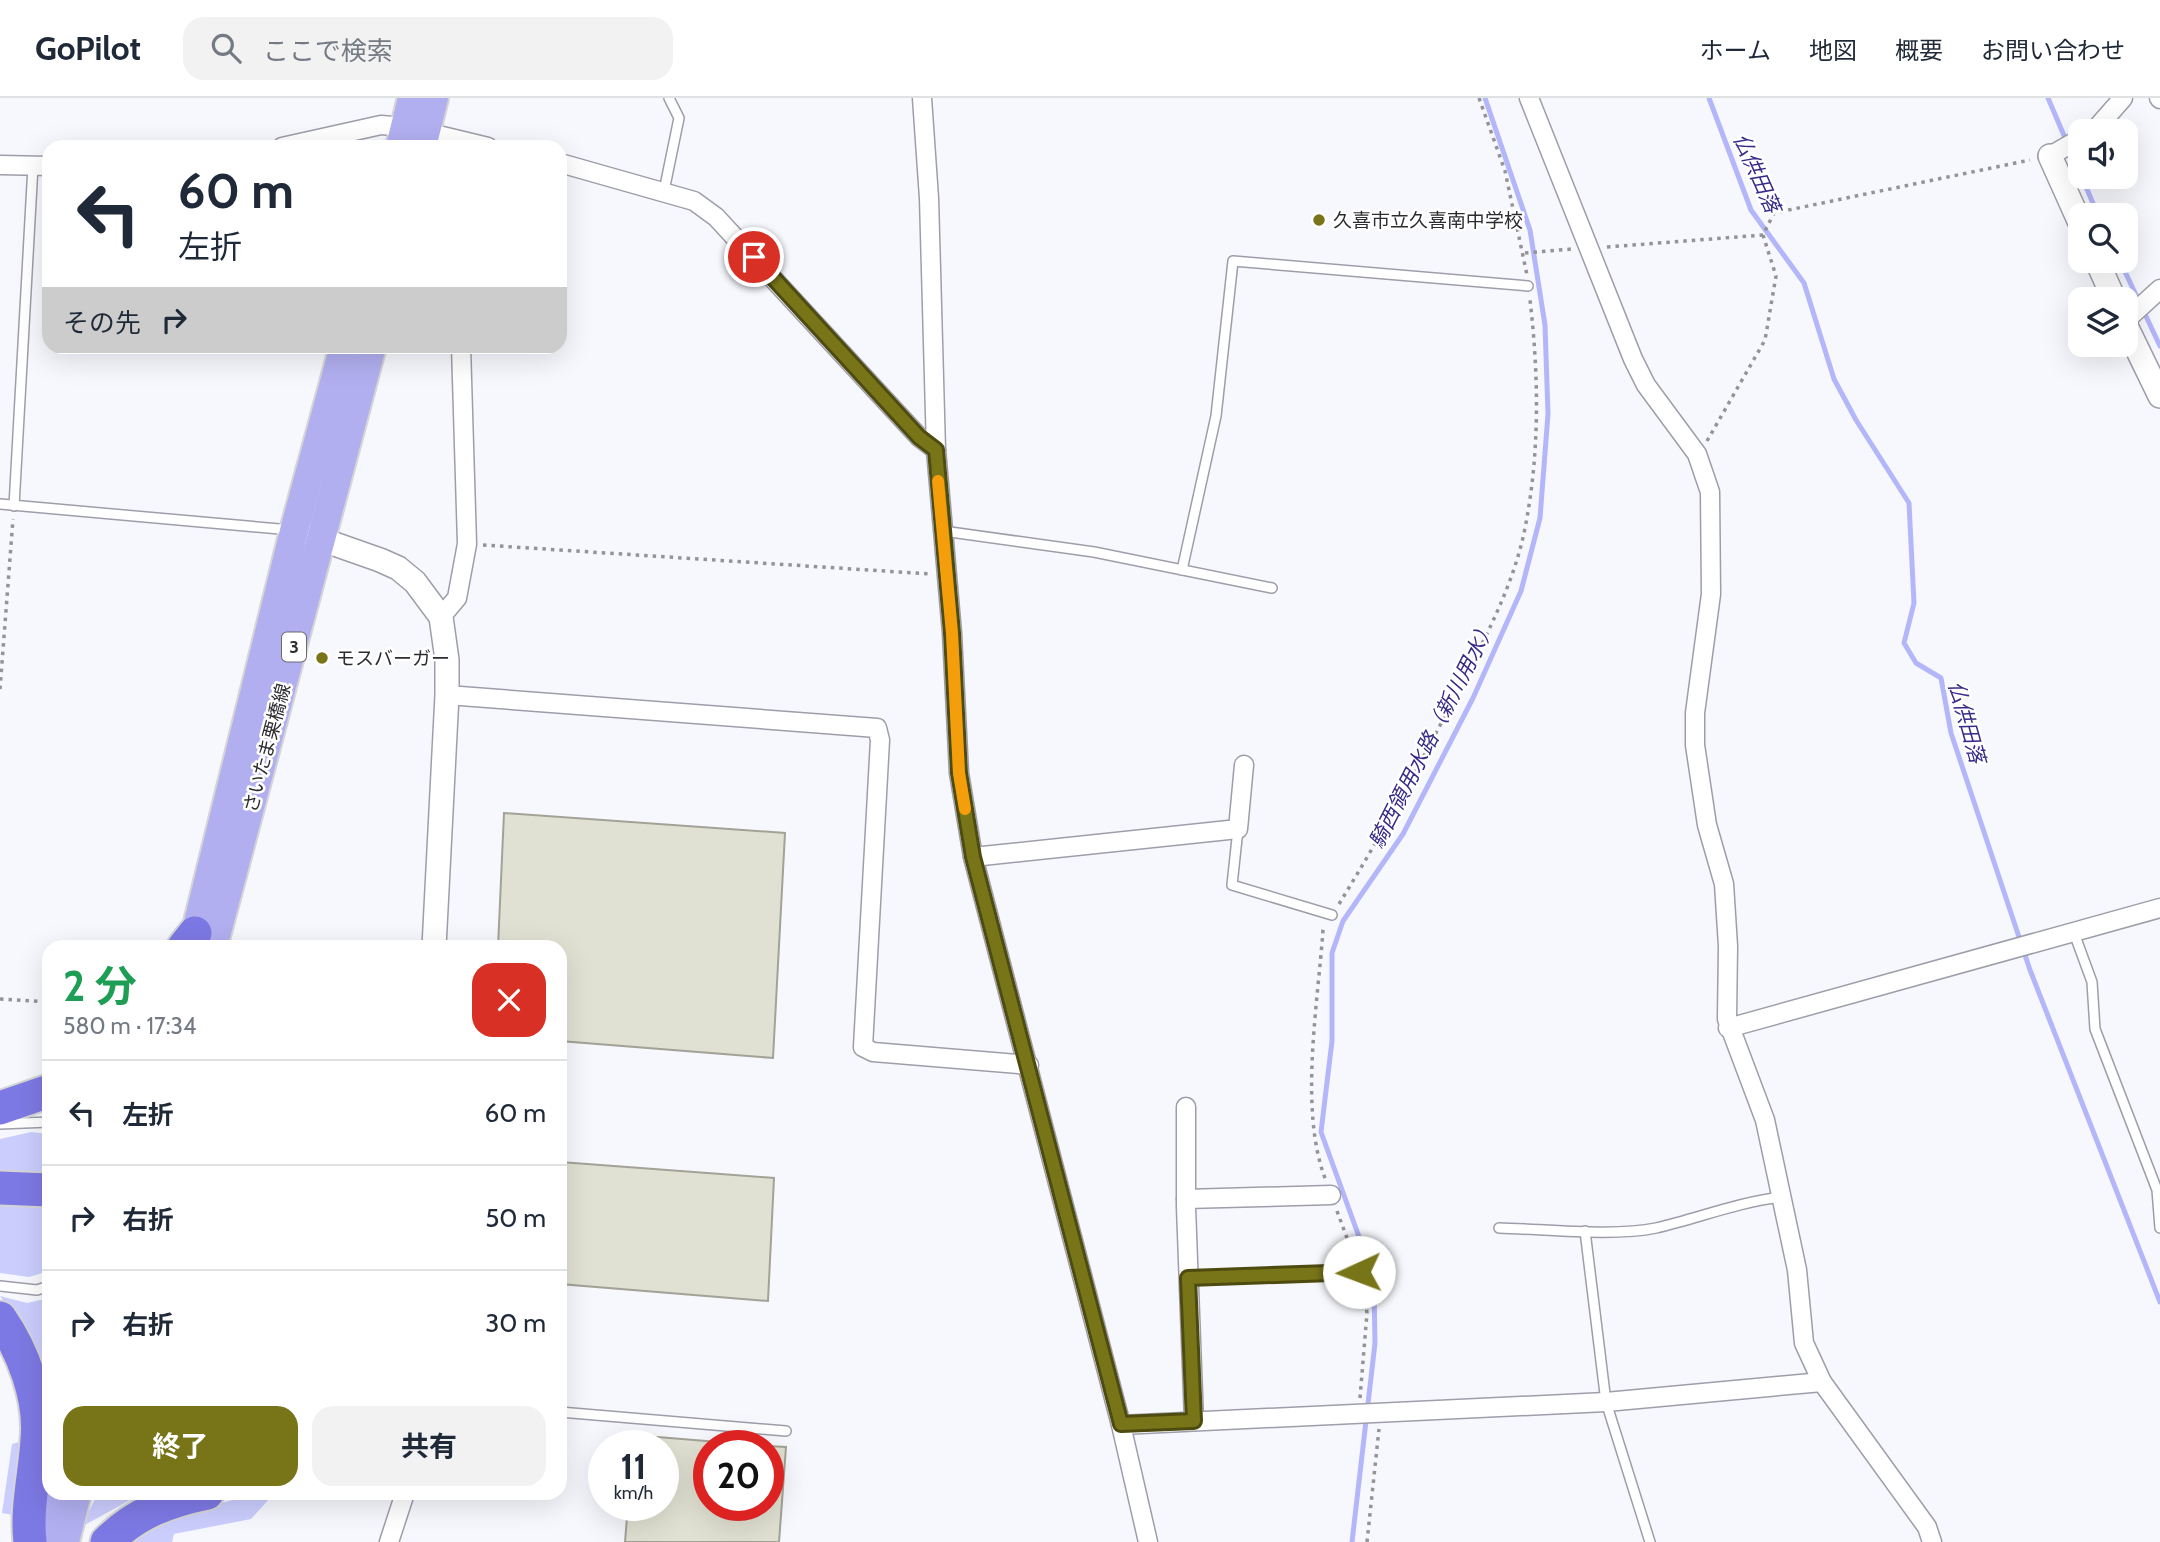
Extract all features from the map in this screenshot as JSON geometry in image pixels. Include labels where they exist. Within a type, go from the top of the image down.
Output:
[{"type":"highway","points":[[0,1108],[42,1093]]},
{"type":"highway","points":[[0,1188],[42,1190]]},
{"type":"highway","points":[[0,1209],[42,1210]]},
{"type":"highway","points":[[0,1318],[24,1364],[36,1413],[38,1437],[28,1525],[30,1542]]},
{"type":"highway","points":[[107,1542],[133,1520],[158,1506],[181,1500]]},
{"type":"main road","points":[[412,98],[413,139]]},
{"type":"main road","points":[[413,139],[435,98]]},
{"type":"main road","name":"さいたま栗橋線","points":[[197,940],[294,531],[342,354]]},
{"type":"main road","name":"さいたま栗橋線","points":[[197,940],[323,539],[370,354]]},
{"type":"main road","points":[[38,1542],[49,1500]]},
{"type":"main road","points":[[65,1542],[75,1500]]},
{"type":"street","points":[[922,98],[929,198],[936,450],[948,575],[959,773],[973,857],[1121,1424],[1148,1542]]},
{"type":"street","points":[[1529,98],[1638,371],[1697,454],[1710,492],[1710,608],[1694,734],[1704,810],[1724,884],[1728,1028],[1765,1120],[1797,1270],[1804,1343],[1822,1382],[1927,1527],[1933,1542]]},
{"type":"street","points":[[2105,119],[2123,98]]},
{"type":"street","points":[[310,140],[366,126],[413,139]]},
{"type":"street","points":[[2068,146],[2050,156],[2071,203]]},
{"type":"street","points":[[0,165],[41,166]]},
{"type":"street","points":[[567,165],[694,201],[716,217],[919,437],[936,450]]},
{"type":"street","points":[[2138,309],[2160,289]]},
{"type":"street","points":[[2138,351],[2160,396]]},
{"type":"street","points":[[441,617],[457,598],[467,544],[461,354]]},
{"type":"street","points":[[294,531],[323,539],[398,568],[415,582],[441,617],[447,660],[447,695],[434,940]]},
{"type":"street","points":[[447,695],[877,728],[880,740],[863,1047],[873,1052],[1029,1065]]},
{"type":"street","points":[[973,857],[1238,829],[1244,765]]},
{"type":"street","points":[[1728,1028],[2160,908]]},
{"type":"street","points":[[1186,1107],[1188,1278],[1194,1421]]},
{"type":"street","points":[[1186,1199],[1331,1195]]},
{"type":"street","points":[[1121,1424],[1606,1402],[1822,1382]]},
{"type":"street","points":[[389,1542],[403,1500]]},
{"type":"lane","points":[[664,191],[679,118],[668,98]]},
{"type":"lane","points":[[14,506],[41,166]]},
{"type":"lane","points":[[1182,570],[1216,416],[1233,261],[1528,286]]},
{"type":"lane","points":[[0,504],[294,531]]},
{"type":"lane","points":[[943,531],[1094,552],[1272,588]]},
{"type":"lane","points":[[1238,829],[1232,885],[1332,915]]},
{"type":"lane","points":[[2074,933],[2092,982],[2095,1029],[2157,1190],[2160,1228]]},
{"type":"lane","points":[[0,1124],[42,1122]]},
{"type":"lane","points":[[1499,1228],[1585,1231],[1653,1228],[1748,1201],[1782,1198]]},
{"type":"lane","points":[[1585,1231],[1606,1402],[1650,1542]]},
{"type":"lane","points":[[1188,1278],[1359,1272]]},
{"type":"lane","points":[[0,1286],[42,1288]]},
{"type":"lane","points":[[567,1413],[786,1431]]},
{"type":"path","points":[[1358,1414],[1367,1313],[1359,1272],[1316,1154],[1312,1109],[1323,930],[1395,812],[1477,654],[1514,567],[1524,533],[1535,460],[1537,364],[1527,253],[1505,171],[1479,98]]},
{"type":"path","points":[[1697,454],[1765,340],[1776,276],[1763,235],[1774,213],[2050,156]]},
{"type":"path","points":[[1527,253],[1763,235]]},
{"type":"path","points":[[0,689],[14,506]]},
{"type":"path","points":[[467,544],[948,575]]},
{"type":"path","points":[[0,999],[42,1002]]},
{"type":"path","points":[[1367,1542],[1381,1412]]},
{"type":"shaded area","points":[[31,1132],[42,1133],[42,1273],[29,1277],[0,1273],[0,1139]]},
{"type":"shaded area","points":[[0,1296],[27,1303],[42,1300],[42,1410],[21,1325]]},
{"type":"shaded area","points":[[26,1440],[19,1516],[2,1513],[12,1444]]},
{"type":"shaded area","points":[[94,1500],[130,1500],[81,1527]]},
{"type":"shaded area","points":[[233,1500],[268,1500],[251,1519],[174,1534],[172,1542],[124,1542],[193,1510]]},
{"type":"building","points":[[504,813],[785,833],[773,1058],[567,1042],[567,940],[498,940]]},
{"type":"building","points":[[567,1163],[774,1178],[768,1301],[567,1285]]},
{"type":"building","points":[[679,1439],[693,1440],[693,1521],[781,1521],[779,1542],[625,1542],[627,1521],[679,1521]]},
{"type":"waterway","name":"騎西領用水路（新川用水）","points":[[1352,1542],[1375,1343],[1374,1287],[1366,1256],[1321,1132],[1332,1041],[1332,953],[1343,921],[1403,834],[1473,698],[1521,591],[1540,518],[1548,414],[1545,325],[1530,230],[1485,98]]},
{"type":"waterway","name":"仏供田落","points":[[1709,98],[1751,210],[1804,283],[1834,379],[1856,420],[1909,503],[1914,603],[1904,643],[1916,663],[1941,678],[1951,733],[2030,970],[2160,1302]]},
{"type":"waterway","points":[[2048,98],[2093,203]]},
{"type":"waterway","points":[[2126,273],[2160,346]]},
{"type":"slow traffic","points":[[938,481],[948,575],[959,773],[965,809]]},
{"type":"place","name":"久喜市立久喜南中学校","points":[[1319,220]]},
{"type":"place","name":"モスバーガー","points":[[322,658]]},
{"type":"route","points":[[754,257],[919,437],[936,450],[948,575],[959,773],[973,857],[1121,1424],[1194,1421],[1188,1278],[1359,1272]]}]
